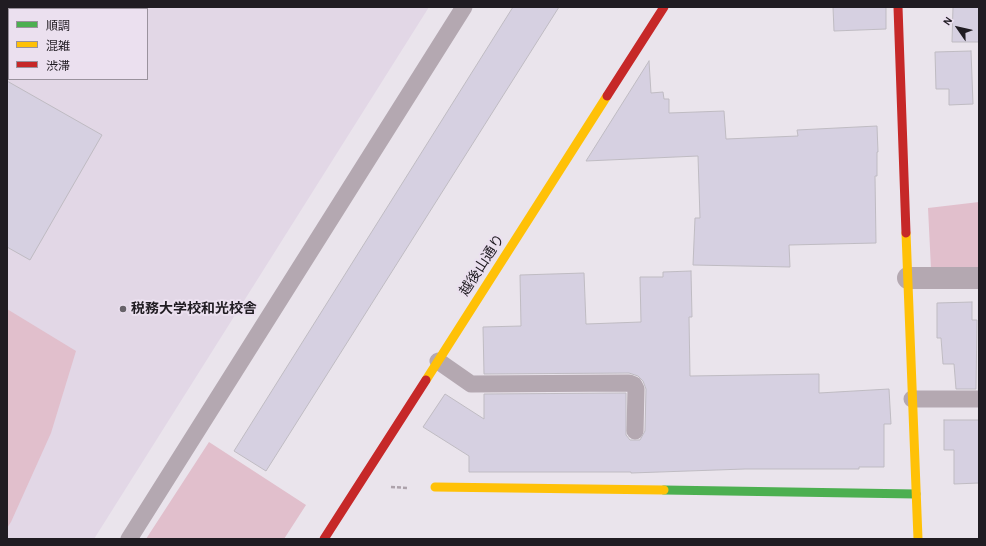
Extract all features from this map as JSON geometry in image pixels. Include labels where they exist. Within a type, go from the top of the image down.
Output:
[{"type":"street","name":"越後山通り","points":[[324,539],[664,7]]},
{"type":"street","points":[[898,7],[918,539]]},
{"type":"street","points":[[908,278],[979,278]]},
{"type":"street","points":[[435,487],[916,494]]},
{"type":"lane","points":[[129,539],[464,7]]},
{"type":"lane","points":[[438,361],[471,384],[629,383],[634,385],[636,389],[635,431]]},
{"type":"lane","points":[[912,399],[979,399]]},
{"type":"path","points":[[365,476],[384,487],[435,487]]},
{"type":"shaded area","name":"税務大学校和光校舎","points":[[7,7],[429,7],[94,539],[7,539]]},
{"type":"shaded area","points":[[979,202],[979,269],[931,269],[928,208]]},
{"type":"shaded area","points":[[7,309],[76,351],[51,433],[7,528]]},
{"type":"shaded area","points":[[209,442],[306,505],[284,539],[146,539]]},
{"type":"building","points":[[513,7],[559,7],[266,471],[234,451]]},
{"type":"building","points":[[833,7],[886,7],[886,29],[834,31]]},
{"type":"building","points":[[953,7],[979,7],[979,42],[952,42]]},
{"type":"building","points":[[971,51],[973,104],[949,105],[949,89],[936,89],[935,52]]},
{"type":"building","points":[[649,61],[651,93],[663,92],[664,99],[669,99],[669,113],[724,111],[726,139],[798,136],[797,130],[877,126],[878,152],[877,176],[875,176],[876,243],[789,245],[790,267],[693,265],[695,218],[700,218],[698,156],[586,161]]},
{"type":"building","points":[[7,81],[102,135],[30,260],[7,247]]},
{"type":"building","points":[[691,271],[692,317],[689,317],[690,376],[819,374],[819,393],[889,389],[891,424],[884,424],[884,467],[859,467],[859,469],[745,469],[631,473],[469,472],[469,456],[423,427],[445,394],[484,419],[484,394],[626,393],[626,435],[630,440],[640,440],[645,431],[646,389],[643,381],[638,376],[629,373],[484,374],[483,327],[521,326],[520,275],[584,273],[586,324],[641,322],[640,277],[663,277],[663,272]]},
{"type":"building","points":[[972,302],[972,320],[977,320],[976,389],[956,389],[954,364],[943,364],[941,338],[937,338],[937,303]]},
{"type":"building","points":[[944,420],[979,420],[979,483],[954,484],[954,450],[944,450]]},
{"type":"traffic: fast","points":[[664,490],[916,494]]},
{"type":"traffic: slow","points":[[426,380],[607,96]]},
{"type":"traffic: slow","points":[[906,233],[918,539]]},
{"type":"traffic: slow","points":[[435,487],[664,490]]},
{"type":"traffic: jam","points":[[607,96],[664,7]]},
{"type":"traffic: jam","points":[[898,7],[906,233]]},
{"type":"traffic: jam","points":[[324,539],[426,380]]},
{"type":"place","name":"税務大学校和光校舎","points":[[123,309]]}]
